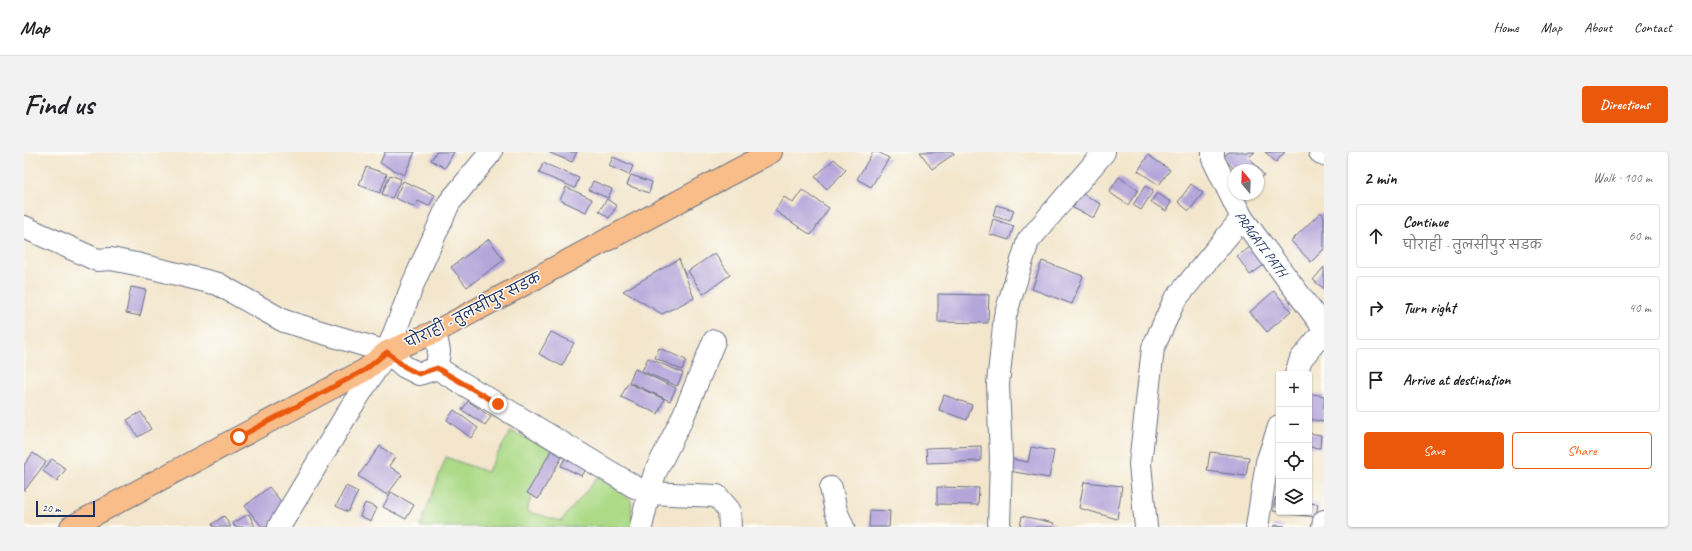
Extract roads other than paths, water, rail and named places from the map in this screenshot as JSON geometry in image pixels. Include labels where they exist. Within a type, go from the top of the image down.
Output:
[{"type":"main road","name":"घोराही - तुलसीपुर सडक","points":[[71,527],[365,370],[387,352],[435,332],[771,152]]},
{"type":"street","points":[[279,527],[350,409],[387,352],[413,284],[449,203],[491,152]]},
{"type":"street","points":[[999,527],[1001,459],[998,384],[1004,316],[1028,241],[1104,152]]},
{"type":"street","name":"PRAGATI PATH","points":[[1213,152],[1213,160],[1242,218],[1324,330]]},
{"type":"street","points":[[1320,152],[1324,156]]},
{"type":"street","points":[[1146,527],[1140,464],[1153,348],[1174,301],[1242,218]]},
{"type":"street","points":[[24,227],[97,260],[111,259],[218,284],[284,321],[387,352],[405,367],[419,374],[437,368],[635,488],[648,493],[717,496],[728,510],[730,527]]},
{"type":"street","points":[[1297,371],[1301,360],[1324,330]]},
{"type":"street","points":[[435,332],[439,351],[437,368]]},
{"type":"street","points":[[641,527],[648,493],[655,473],[682,419],[714,341]]},
{"type":"street","points":[[1257,527],[1267,462],[1276,436]]},
{"type":"street","points":[[831,488],[836,512],[843,527]]},
{"type":"street","points":[[1323,527],[1324,522]]}]
